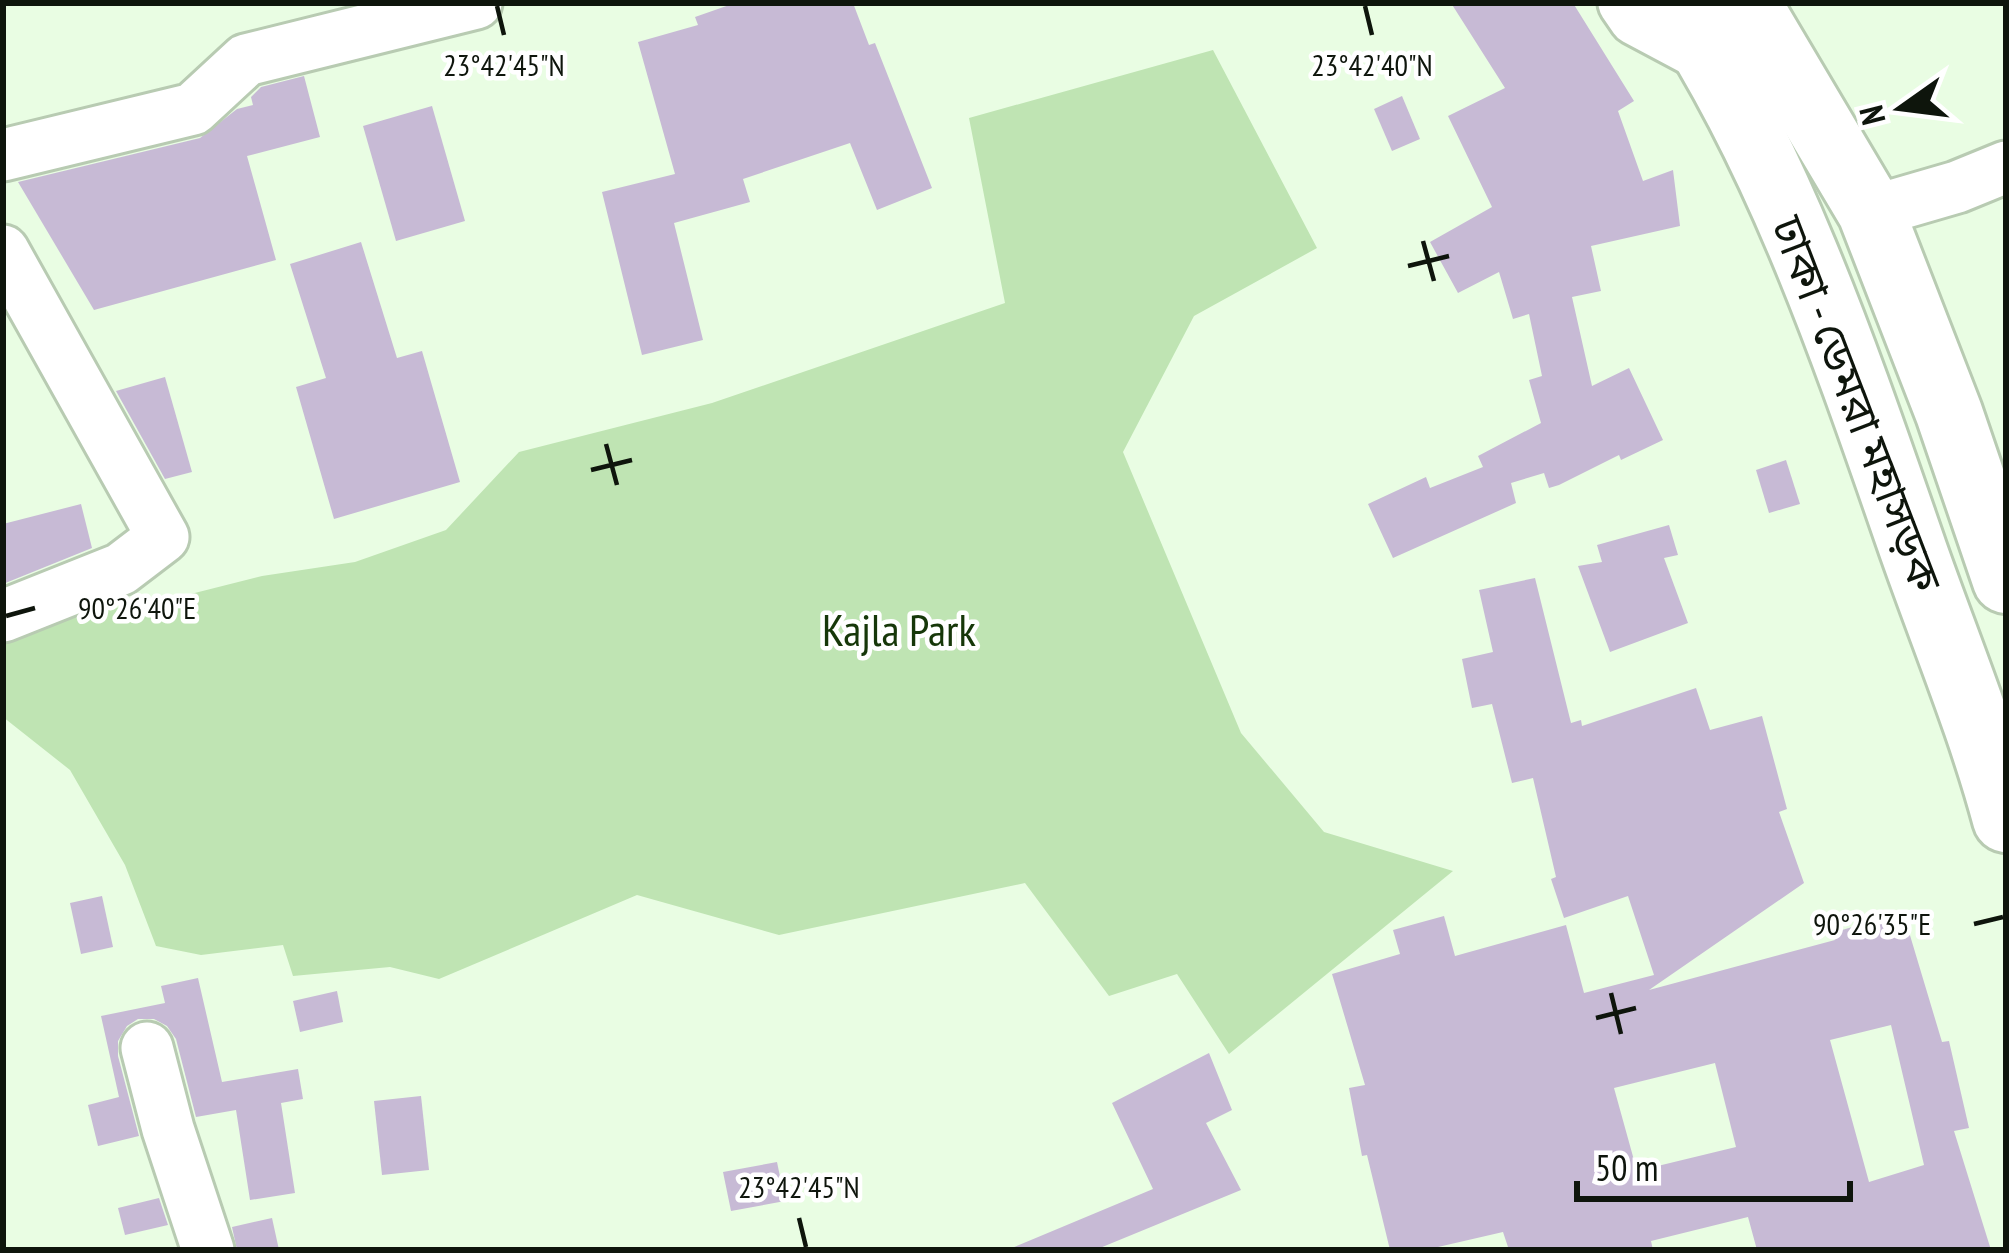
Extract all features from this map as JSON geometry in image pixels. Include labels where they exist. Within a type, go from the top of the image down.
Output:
[{"type":"main road","name":"ঢাকা - ডেমরা মহাসড়ক","points":[[1675,3],[1750,25],[1871,212],[1949,413],[2006,580]]},
{"type":"main road","name":"ঢাকা - ডেমরা মহাসড়ক","points":[[1750,25],[1766,165],[1866,412],[2005,808]]},
{"type":"street","points":[[3,155],[193,109],[246,59],[476,3]]},
{"type":"street","points":[[1624,3],[1635,20],[1750,25]]},
{"type":"street","points":[[1871,212],[1958,187],[2006,167]]},
{"type":"street","points":[[3,251],[163,537],[122,569],[3,616]]},
{"type":"street","points":[[147,1048],[208,1250]]},
{"type":"green space","name":"Kajla Park","points":[[1213,50],[1317,248],[1194,316],[1123,452],[1241,733],[1324,832],[1453,871],[1229,1054],[1177,974],[1109,996],[1025,883],[779,935],[637,895],[439,979],[390,967],[293,976],[283,945],[201,955],[156,946],[125,865],[70,770],[3,717],[3,625],[167,600],[262,576],[355,562],[446,530],[519,452],[712,403],[1005,303],[969,118]]},
{"type":"building","points":[[735,3],[853,3],[869,45],[875,43],[932,188],[877,210],[850,143],[743,179],[750,202],[674,223],[703,340],[642,355],[602,192],[675,174],[638,42],[698,25],[695,17]]},
{"type":"building","points":[[1451,3],[1573,3],[1634,101],[1618,111],[1643,181],[1673,170],[1680,226],[1591,246],[1601,291],[1572,297],[1592,386],[1629,368],[1663,440],[1549,488],[1544,473],[1511,483],[1516,503],[1393,558],[1368,504],[1426,477],[1430,488],[1483,467],[1478,456],[1541,423],[1529,380],[1542,376],[1529,314],[1513,319],[1499,272],[1458,293],[1430,242],[1492,207],[1448,116],[1505,88]]},
{"type":"building","points":[[304,76],[320,137],[247,156],[276,260],[94,310],[18,182],[200,138],[237,109],[253,105],[251,97],[261,87]]},
{"type":"building","points":[[1402,96],[1420,139],[1392,151],[1374,109]]},
{"type":"building","points":[[432,106],[465,221],[396,241],[363,126]]},
{"type":"building","points":[[361,242],[397,358],[422,351],[460,482],[334,519],[296,387],[326,378],[290,264]]},
{"type":"building","points":[[165,377],[192,472],[165,479],[116,391]]},
{"type":"building","points":[[1786,460],[1800,504],[1769,513],[1756,470]]},
{"type":"building","points":[[81,504],[92,548],[3,584],[3,524]]},
{"type":"building","points":[[1669,525],[1678,555],[1664,558],[1688,623],[1610,652],[1578,566],[1602,562],[1597,545]]},
{"type":"building","points":[[1535,578],[1571,723],[1581,720],[1582,726],[1696,688],[1710,730],[1762,716],[1787,809],[1779,812],[1804,883],[1649,990],[1835,940],[1832,933],[1903,912],[1942,1042],[1949,1041],[1969,1128],[1954,1131],[1991,1250],[1757,1250],[1748,1217],[1651,1241],[1653,1250],[1509,1250],[1503,1232],[1425,1250],[1390,1250],[1367,1155],[1362,1156],[1349,1088],[1365,1085],[1332,974],[1400,954],[1393,930],[1444,916],[1455,956],[1566,925],[1584,993],[1654,975],[1628,896],[1564,918],[1551,879],[1556,877],[1533,778],[1512,783],[1492,704],[1472,708],[1462,659],[1493,652],[1479,590]],"holes":[[[1891,1025],[1924,1165],[1869,1182],[1830,1040]],[[1715,1063],[1736,1147],[1637,1171],[1614,1088]]]},
{"type":"building","points":[[102,896],[113,947],[81,954],[70,903]]},
{"type":"building","points":[[198,978],[222,1082],[298,1069],[303,1099],[281,1103],[295,1193],[250,1200],[236,1110],[196,1117],[176,1039],[154,1019],[138,1019],[118,1041],[139,1136],[98,1146],[88,1105],[119,1097],[101,1016],[165,1003],[161,986]]},
{"type":"building","points":[[337,991],[343,1022],[300,1032],[293,1001]]},
{"type":"building","points":[[1209,1053],[1232,1110],[1206,1123],[1241,1190],[1095,1250],[1007,1250],[1153,1189],[1112,1103]]},
{"type":"building","points":[[421,1096],[429,1170],[382,1175],[374,1101]]},
{"type":"building","points":[[777,1162],[785,1201],[731,1211],[723,1172]]},
{"type":"building","points":[[159,1198],[168,1225],[125,1235],[118,1208]]},
{"type":"building","points":[[272,1218],[279,1250],[237,1250],[232,1227]]}]
